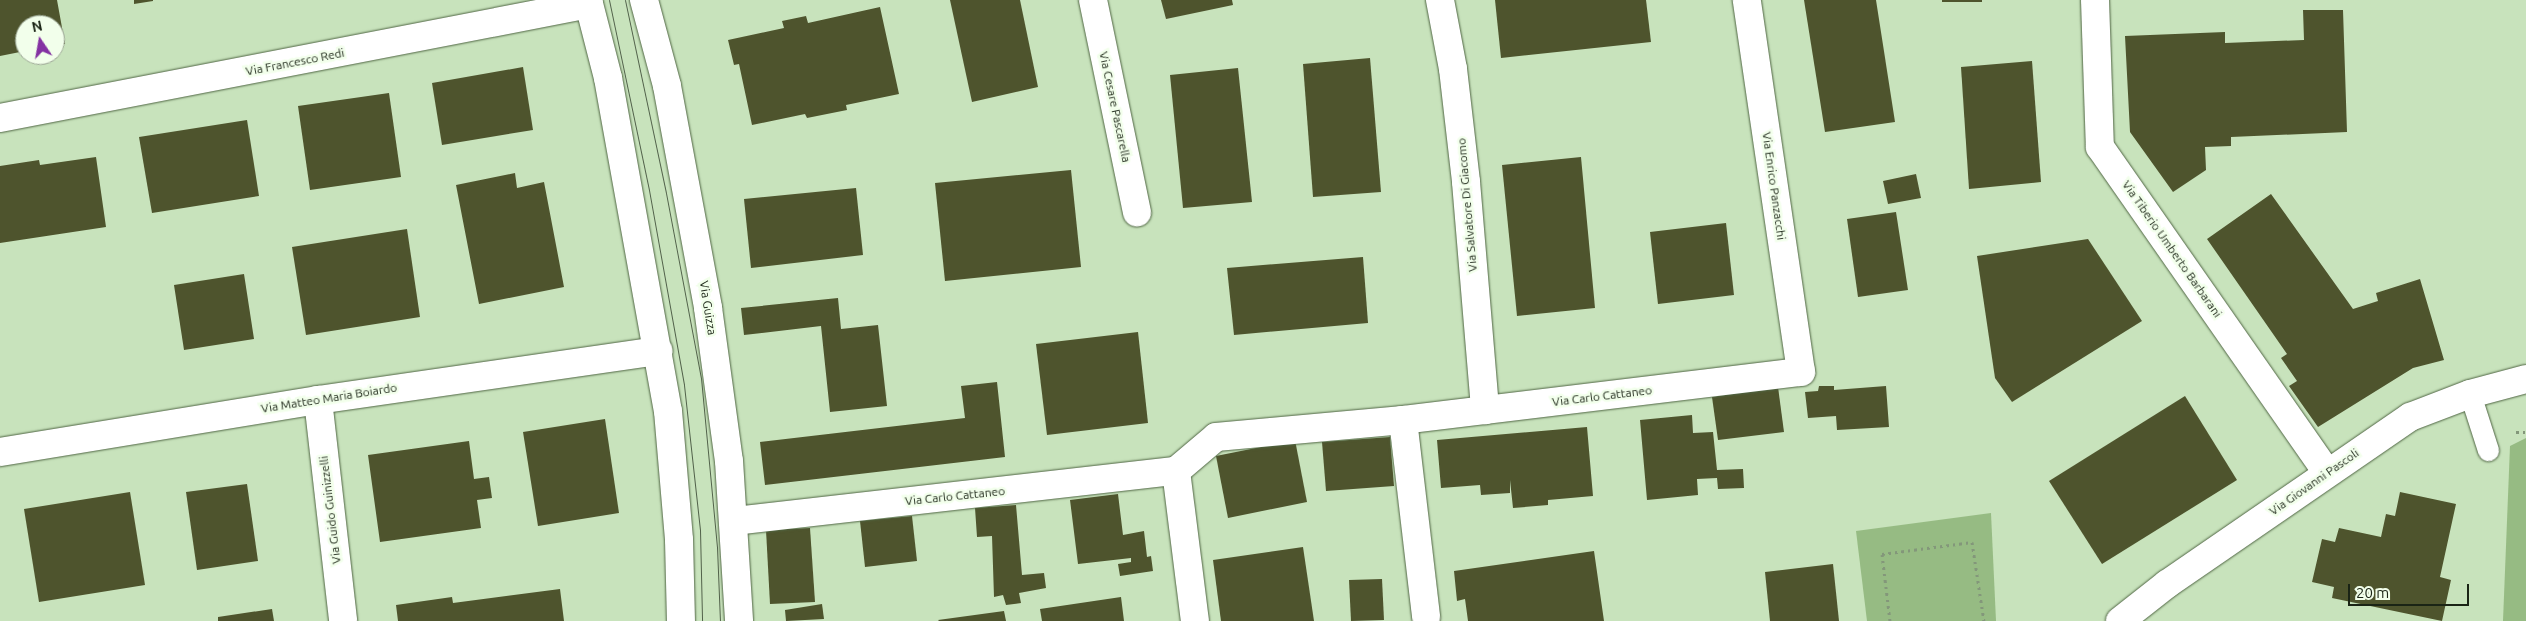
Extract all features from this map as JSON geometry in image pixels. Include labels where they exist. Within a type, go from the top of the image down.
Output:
[{"type":"street","name":"Via Guizza","points":[[644,0],[667,86],[691,206],[716,361],[734,521],[739,621]]},
{"type":"street","name":"Via Cesare Pascarella","points":[[1093,0],[1137,213]]},
{"type":"street","name":"Via Salvatore Di Giacomo","points":[[1440,0],[1453,69],[1466,182],[1485,410]]},
{"type":"street","name":"Via Enrico Panzacchi","points":[[1747,0],[1801,372]]},
{"type":"street","name":"Via Tiberio Umberto Barbarani","points":[[2095,0],[2100,146],[2327,472]]},
{"type":"street","name":"Via Francesco Redi","points":[[0,118],[589,2]]},
{"type":"street","points":[[589,2],[608,78],[658,351],[675,475],[681,621]]},
{"type":"street","name":"Via Matteo Maria Boiardo","points":[[0,452],[318,400],[658,351]]},
{"type":"street","name":"Via Carlo Cattaneo","points":[[734,521],[1176,471],[1216,437],[1403,420],[1801,372]]},
{"type":"street","name":"Via Giovanni Pascoli","points":[[2120,621],[2327,472],[2410,418],[2470,394],[2526,379]]},
{"type":"street","name":"Via Guido Guinizzelli","points":[[318,400],[343,621]]},
{"type":"street","points":[[1403,420],[1426,617]]},
{"type":"street","points":[[1176,471],[1195,621]]},
{"type":"lane","points":[[2470,394],[2488,450]]},
{"type":"path","points":[[1890,621],[1882,554],[1972,542],[1984,621]]},
{"type":"green space","points":[[2526,438],[2526,621],[2503,621],[2510,446]]},
{"type":"green space","points":[[1991,513],[1996,621],[1867,621],[1856,531]]},
{"type":"building","points":[[0,0],[57,0],[60,15],[15,15],[15,53],[0,56]]},
{"type":"building","points":[[134,0],[153,0],[153,1],[134,4]]},
{"type":"building","points":[[950,0],[1020,0],[1038,87],[972,102]]},
{"type":"building","points":[[1161,0],[1232,0],[1233,5],[1166,19]]},
{"type":"building","points":[[1495,0],[1646,0],[1651,42],[1501,58]]},
{"type":"building","points":[[1804,0],[1876,0],[1895,122],[1825,132]]},
{"type":"building","points":[[1942,0],[1982,0],[1982,2],[1942,2]]},
{"type":"building","points":[[880,7],[899,94],[846,105],[847,110],[807,118],[805,114],[752,125],[739,64],[734,65],[728,40],[784,28],[782,21],[806,16],[808,23]]},
{"type":"building","points":[[2303,10],[2343,10],[2347,132],[2231,137],[2231,146],[2205,147],[2206,170],[2173,192],[2130,132],[2125,36],[2225,32],[2225,43],[2304,40]]},
{"type":"building","points":[[1370,58],[1381,192],[1313,197],[1303,64]]},
{"type":"building","points":[[2032,61],[2041,182],[1969,189],[1961,67]]},
{"type":"building","points":[[523,67],[533,130],[442,145],[432,83]]},
{"type":"building","points":[[1238,68],[1252,202],[1183,208],[1170,75]]},
{"type":"building","points":[[389,93],[401,177],[310,190],[298,106]]},
{"type":"building","points":[[247,120],[259,196],[152,213],[139,137]]},
{"type":"building","points":[[96,157],[106,227],[0,243],[0,166],[39,160],[40,165]]},
{"type":"building","points":[[1581,157],[1595,308],[1517,316],[1502,165]]},
{"type":"building","points":[[1071,170],[1081,267],[945,281],[935,183]]},
{"type":"building","points":[[515,173],[517,188],[544,182],[564,287],[479,304],[456,185]]},
{"type":"building","points":[[1916,174],[1921,198],[1888,204],[1883,181]]},
{"type":"building","points":[[856,188],[863,255],[751,268],[744,199]]},
{"type":"building","points":[[2271,194],[2353,309],[2378,301],[2376,293],[2420,279],[2444,360],[2413,368],[2318,427],[2289,386],[2297,381],[2281,358],[2287,354],[2207,239]]},
{"type":"building","points":[[1896,212],[1908,290],[1858,297],[1847,219]]},
{"type":"building","points":[[1726,223],[1734,295],[1658,304],[1650,232]]},
{"type":"building","points":[[407,229],[420,317],[306,335],[292,247]]},
{"type":"building","points":[[2088,239],[2142,321],[2012,402],[1995,378],[1977,256]]},
{"type":"building","points":[[1363,257],[1368,323],[1234,335],[1227,268]]},
{"type":"building","points":[[244,274],[254,339],[184,350],[174,285]]},
{"type":"building","points":[[838,298],[841,329],[878,325],[887,406],[830,412],[821,326],[744,335],[741,308]]},
{"type":"building","points":[[1138,332],[1148,423],[1047,435],[1036,344]]},
{"type":"building","points":[[997,382],[1005,457],[765,485],[760,442],[965,418],[961,386]]},
{"type":"building","points":[[1819,386],[1834,386],[1834,390],[1886,386],[1889,427],[1837,430],[1836,416],[1808,418],[1805,392],[1818,391]]},
{"type":"building","points":[[1778,387],[1784,432],[1718,440],[1712,397]]},
{"type":"building","points":[[2185,396],[2237,480],[2102,564],[2049,481]]},
{"type":"building","points":[[1692,415],[1693,433],[1713,432],[1717,470],[1743,469],[1744,488],[1718,489],[1717,478],[1697,479],[1698,495],[1647,500],[1640,420]]},
{"type":"building","points":[[605,419],[619,513],[538,526],[523,432]]},
{"type":"building","points":[[1587,427],[1593,496],[1548,500],[1548,505],[1513,508],[1510,480],[1510,493],[1481,495],[1480,485],[1441,488],[1437,440]]},
{"type":"building","points":[[1390,437],[1394,486],[1326,491],[1322,442]]},
{"type":"building","points":[[1295,440],[1307,502],[1228,518],[1216,456]]},
{"type":"building","points":[[469,441],[474,479],[489,477],[492,498],[477,500],[481,528],[380,542],[368,455]]},
{"type":"building","points":[[247,484],[258,561],[197,570],[186,492]]},
{"type":"building","points":[[130,492],[145,585],[39,602],[24,509]]},
{"type":"building","points":[[2400,492],[2456,504],[2440,577],[2451,580],[2442,621],[2332,598],[2334,587],[2312,582],[2322,539],[2335,542],[2339,528],[2381,537],[2386,514],[2395,516]]},
{"type":"building","points":[[1118,494],[1123,535],[1144,531],[1147,557],[1151,556],[1153,571],[1120,576],[1118,564],[1131,562],[1131,558],[1078,564],[1070,500]]},
{"type":"building","points":[[1016,505],[1022,575],[1044,573],[1046,588],[1019,593],[1021,603],[1006,605],[1003,595],[994,597],[992,536],[977,537],[975,508]]},
{"type":"building","points":[[912,516],[917,561],[865,567],[860,521]]},
{"type":"building","points":[[810,528],[815,602],[770,604],[766,530]]},
{"type":"building","points":[[1303,547],[1314,621],[1221,621],[1213,560]]},
{"type":"building","points":[[1594,551],[1604,621],[1468,621],[1465,599],[1457,601],[1454,571]]},
{"type":"building","points":[[1833,564],[1839,621],[1770,621],[1765,572]]},
{"type":"building","points":[[1382,579],[1384,620],[1351,621],[1349,580]]},
{"type":"building","points":[[560,589],[564,621],[398,621],[396,605],[452,597],[453,603]]},
{"type":"building","points":[[1121,597],[1124,621],[1042,621],[1040,609]]},
{"type":"building","points":[[822,604],[824,619],[786,621],[785,610]]},
{"type":"building","points":[[272,609],[274,621],[218,621],[218,617]]},
{"type":"building","points":[[1004,611],[1006,621],[938,620]]},
{"type":"tram line","points":[[609,0],[649,190],[684,385],[700,530],[702,621]]},
{"type":"tram line","points":[[625,0],[666,193],[701,378],[717,547],[720,621]]}]
